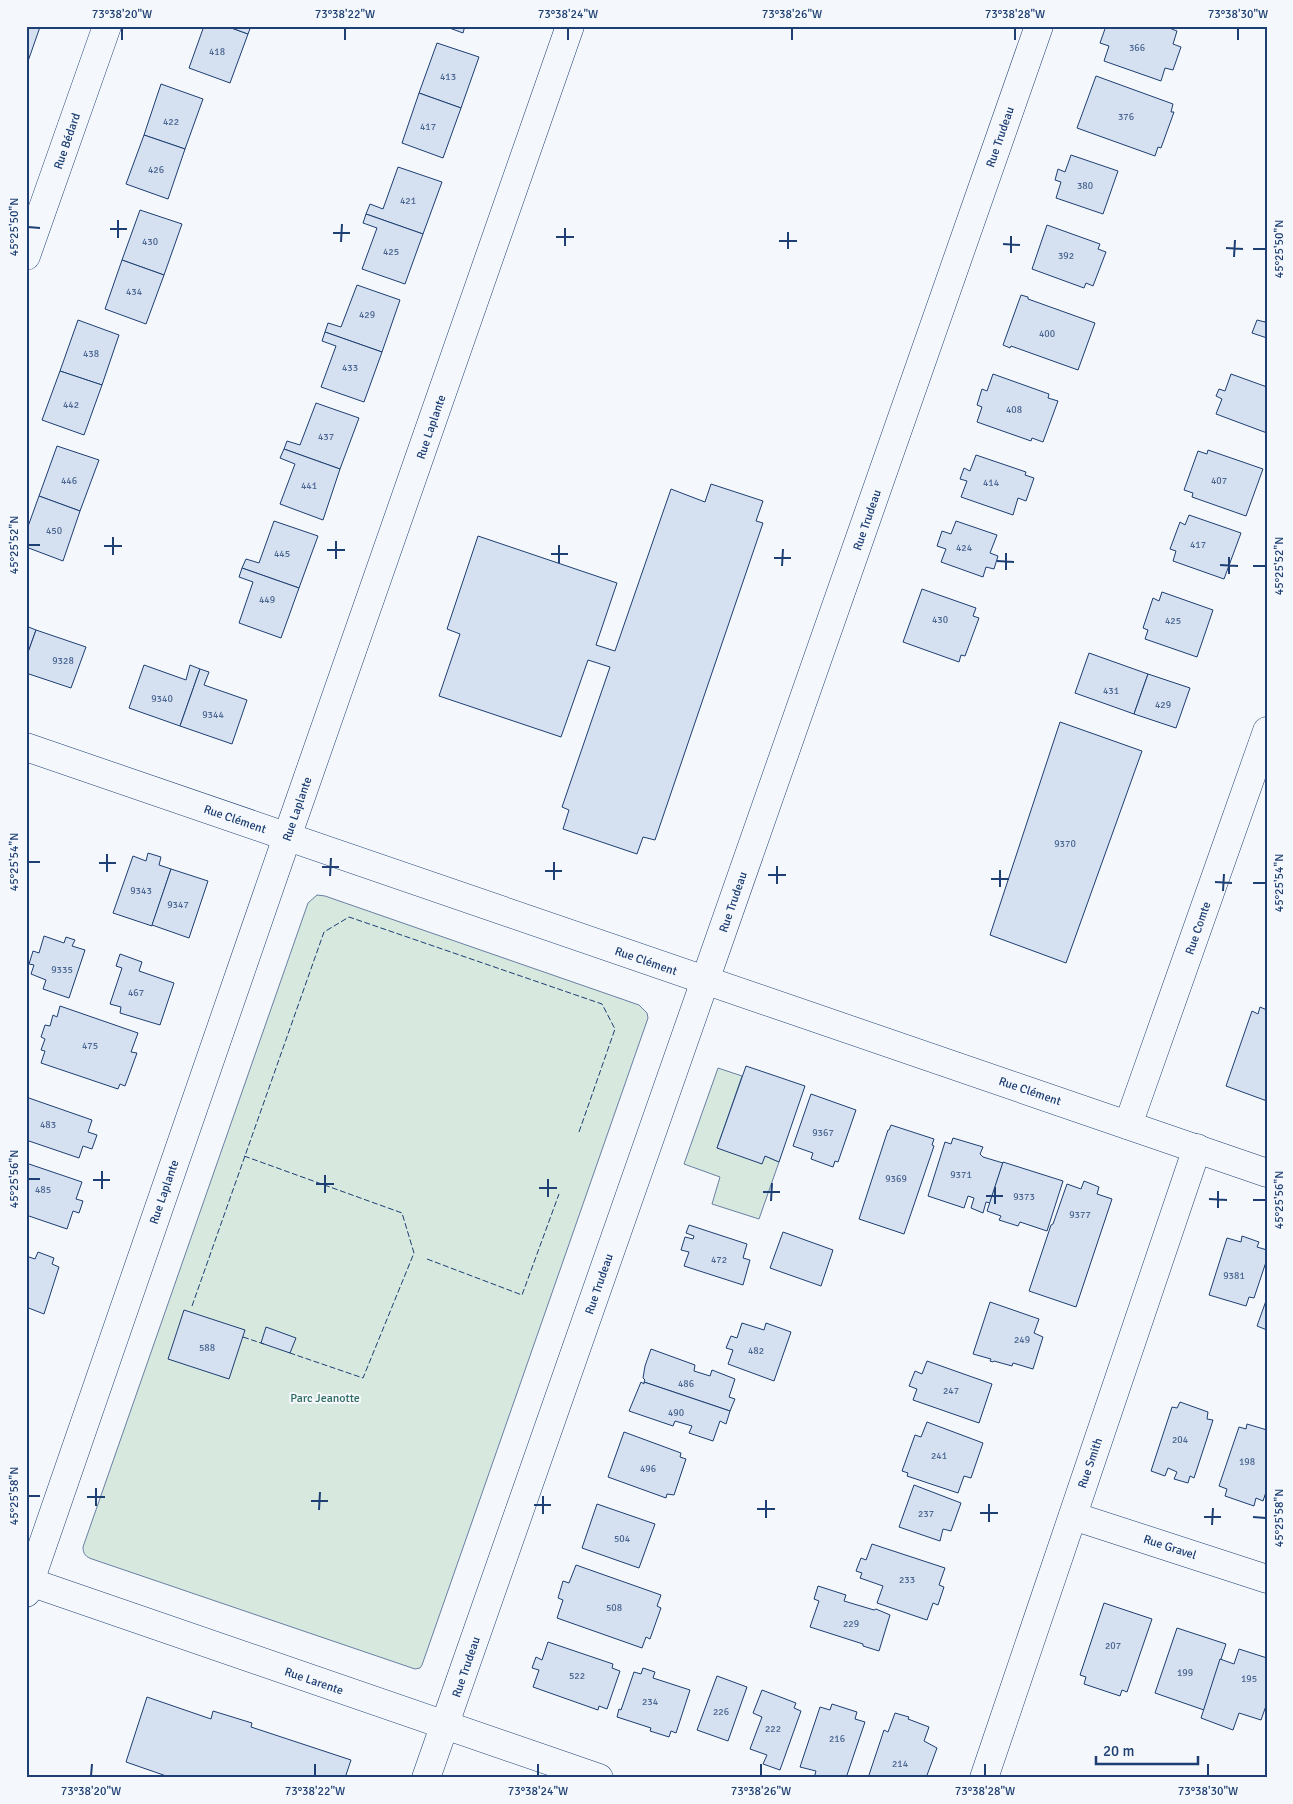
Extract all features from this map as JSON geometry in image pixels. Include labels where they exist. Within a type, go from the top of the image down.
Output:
[{"type":"street","name":"Rue Bédard","points":[[26,256],[106,26]]},
{"type":"street","name":"Rue Laplante","points":[[28,1587],[570,26]]},
{"type":"street","name":"Rue Trudeau","points":[[426,1778],[1039,26]]},
{"type":"street","name":"Rue Comte","points":[[1128,1125],[1267,731]]},
{"type":"street","name":"Rue Clément","points":[[26,747],[1267,1172]]},
{"type":"street","name":"Rue Smith","points":[[984,1778],[1197,1148]]},
{"type":"street","name":"Rue Gravel","points":[[1073,1516],[1267,1578]]},
{"type":"street","name":"Rue Larente","points":[[28,1587],[599,1778]]},
{"type":"green space","name":"Parc Jeanotte","points":[[317,895],[325,896],[639,1005],[647,1013],[648,1018],[422,1665],[420,1668],[415,1669],[92,1559],[85,1555],[83,1549],[308,903]]},
{"type":"green space","points":[[718,1068],[742,1076],[717,1148],[765,1156],[779,1162],[759,1219],[712,1204],[720,1177],[684,1164]]},
{"type":"building","points":[[26,26],[40,27],[26,67]]},
{"type":"building","points":[[204,26],[226,26],[248,34],[230,83],[189,68]]},
{"type":"building","points":[[226,26],[251,26],[248,34]]},
{"type":"building","points":[[444,26],[465,26],[463,33]]},
{"type":"building","points":[[1106,26],[1164,26],[1177,31],[1173,44],[1181,47],[1173,70],[1165,68],[1161,81],[1104,61],[1109,46],[1100,43]]},
{"type":"building","points":[[437,43],[479,57],[461,108],[419,93]]},
{"type":"building","points":[[1096,76],[1173,104],[1171,112],[1174,112],[1161,148],[1158,147],[1155,156],[1077,128]]},
{"type":"building","points":[[161,84],[203,99],[185,149],[144,135]]},
{"type":"building","points":[[419,93],[461,108],[443,158],[402,143]]},
{"type":"building","points":[[144,135],[185,149],[168,199],[126,184]]},
{"type":"building","points":[[1071,155],[1118,171],[1103,214],[1056,198],[1061,182],[1055,180],[1058,169],[1065,172]]},
{"type":"building","points":[[398,167],[442,182],[423,234],[366,214],[370,204],[383,209]]},
{"type":"building","points":[[140,210],[182,224],[164,275],[122,260]]},
{"type":"building","points":[[366,214],[423,234],[405,284],[362,269],[377,228],[363,223]]},
{"type":"building","points":[[1047,225],[1100,244],[1098,249],[1106,252],[1093,286],[1086,283],[1084,288],[1032,269]]},
{"type":"building","points":[[122,260],[164,275],[146,324],[105,309]]},
{"type":"building","points":[[357,285],[400,300],[382,352],[325,332],[328,323],[341,327]]},
{"type":"building","points":[[1021,295],[1095,323],[1078,370],[1011,346],[1010,348],[1003,345]]},
{"type":"building","points":[[1267,316],[1267,338],[1252,333],[1257,320],[1265,322]]},
{"type":"building","points":[[78,320],[119,335],[102,385],[60,371]]},
{"type":"building","points":[[325,332],[382,352],[364,402],[321,387],[336,346],[322,341]]},
{"type":"building","points":[[60,371],[102,385],[84,435],[42,420]]},
{"type":"building","points":[[993,374],[1049,394],[1048,398],[1058,401],[1043,442],[1032,438],[1031,441],[977,422],[982,407],[977,405],[982,389],[987,391]]},
{"type":"building","points":[[1231,374],[1267,387],[1267,433],[1216,414],[1222,399],[1216,396],[1219,389],[1225,391]]},
{"type":"building","points":[[316,403],[359,418],[340,469],[284,449],[287,441],[300,445]]},
{"type":"building","points":[[57,446],[99,460],[80,511],[39,496]]},
{"type":"building","points":[[284,449],[340,469],[323,520],[280,504],[295,464],[280,458]]},
{"type":"building","points":[[1208,450],[1263,469],[1246,516],[1192,497],[1193,493],[1184,490],[1198,451],[1207,454]]},
{"type":"building","points":[[976,455],[1026,472],[1025,475],[1034,478],[1026,501],[1018,498],[1013,515],[961,497],[967,481],[960,479],[964,468],[970,471]]},
{"type":"building","points":[[711,484],[763,501],[756,521],[763,523],[655,840],[643,837],[637,854],[563,829],[569,810],[562,807],[610,667],[588,660],[561,737],[439,696],[460,634],[447,629],[478,536],[617,583],[596,645],[615,651],[671,489],[705,502]]},
{"type":"building","points":[[39,496],[80,511],[63,561],[26,547],[26,532]]},
{"type":"building","points":[[1189,515],[1241,533],[1224,579],[1173,561],[1176,551],[1170,549],[1180,522],[1185,525]]},
{"type":"building","points":[[274,521],[318,536],[299,588],[242,568],[246,559],[259,563]]},
{"type":"building","points":[[956,521],[997,535],[990,553],[998,556],[994,569],[986,567],[983,577],[941,562],[946,549],[937,546],[942,531],[951,534]]},
{"type":"building","points":[[242,568],[299,588],[281,638],[239,623],[253,582],[239,577]]},
{"type":"building","points":[[922,589],[976,608],[973,616],[979,618],[965,656],[961,655],[959,662],[903,642]]},
{"type":"building","points":[[1162,592],[1213,610],[1197,657],[1145,639],[1148,630],[1143,628],[1153,598],[1159,601]]},
{"type":"building","points":[[26,626],[36,630],[26,658]]},
{"type":"building","points":[[36,630],[86,647],[71,688],[26,673],[26,658]]},
{"type":"building","points":[[1089,653],[1148,674],[1134,714],[1075,693]]},
{"type":"building","points":[[144,665],[186,680],[190,665],[200,669],[180,726],[129,708]]},
{"type":"building","points":[[200,669],[209,672],[204,685],[247,700],[232,744],[180,726]]},
{"type":"building","points":[[1148,674],[1190,688],[1176,728],[1134,714]]},
{"type":"building","points":[[1060,722],[1142,751],[1066,963],[990,935]]},
{"type":"building","points":[[148,853],[161,857],[159,865],[171,869],[152,926],[113,913],[133,856],[146,861]]},
{"type":"building","points":[[171,869],[208,881],[189,938],[152,925]]},
{"type":"building","points":[[44,936],[64,943],[66,937],[75,940],[72,946],[85,950],[69,998],[43,989],[46,980],[31,974],[34,965],[29,964],[33,951],[39,953]]},
{"type":"building","points":[[120,954],[142,962],[139,971],[174,983],[160,1025],[120,1013],[121,1007],[110,1004],[122,968],[116,966]]},
{"type":"building","points":[[60,1006],[138,1033],[131,1052],[137,1053],[125,1086],[120,1084],[118,1089],[41,1063],[45,1051],[41,1050],[45,1039],[41,1037],[45,1025],[50,1026],[53,1015],[57,1017]]},
{"type":"building","points":[[1260,1007],[1267,1010],[1267,1101],[1226,1086],[1252,1011],[1258,1014]]},
{"type":"building","points":[[746,1066],[805,1086],[779,1162],[765,1156],[762,1164],[717,1148]]},
{"type":"building","points":[[811,1094],[856,1110],[838,1162],[835,1161],[833,1167],[811,1159],[813,1153],[793,1146]]},
{"type":"building","points":[[26,1097],[92,1120],[88,1132],[97,1135],[92,1149],[83,1146],[79,1158],[26,1140]]},
{"type":"building","points":[[891,1125],[934,1139],[932,1145],[934,1146],[904,1234],[859,1219]]},
{"type":"building","points":[[953,1138],[983,1147],[980,1154],[983,1157],[1003,1163],[990,1203],[986,1202],[983,1213],[971,1208],[974,1198],[968,1196],[964,1208],[928,1196],[945,1142],[951,1144]]},
{"type":"building","points":[[1003,1162],[1063,1181],[1047,1231],[1020,1222],[1018,1226],[999,1220],[1001,1216],[987,1211]]},
{"type":"building","points":[[26,1163],[82,1182],[76,1199],[83,1201],[79,1213],[73,1211],[67,1229],[26,1215]]},
{"type":"building","points":[[1084,1181],[1099,1187],[1097,1194],[1112,1199],[1076,1307],[1029,1291],[1067,1184],[1081,1189]]},
{"type":"building","points":[[689,1225],[747,1244],[743,1258],[750,1260],[743,1285],[684,1266],[689,1252],[681,1250],[685,1237],[693,1239],[694,1236],[686,1233]]},
{"type":"building","points":[[783,1232],[833,1250],[821,1286],[770,1268]]},
{"type":"building","points":[[1242,1236],[1259,1242],[1257,1247],[1267,1250],[1267,1259],[1254,1298],[1249,1297],[1246,1306],[1209,1295],[1227,1238],[1241,1242]]},
{"type":"building","points":[[38,1252],[54,1258],[52,1264],[59,1267],[44,1314],[26,1307],[26,1256],[35,1259]]},
{"type":"building","points":[[1267,1298],[1267,1330],[1257,1326]]},
{"type":"building","points":[[990,1302],[1039,1319],[1034,1333],[1043,1337],[1033,1369],[1013,1363],[1012,1366],[993,1362],[990,1361],[991,1359],[973,1354]]},
{"type":"building","points":[[184,1310],[245,1330],[229,1379],[168,1359]]},
{"type":"building","points":[[742,1323],[764,1330],[766,1323],[791,1332],[774,1381],[728,1364],[733,1350],[726,1348],[731,1336],[737,1338]]},
{"type":"building","points":[[266,1327],[296,1338],[290,1353],[261,1343]]},
{"type":"building","points":[[651,1349],[695,1365],[694,1371],[710,1376],[712,1370],[735,1379],[729,1397],[735,1399],[730,1411],[644,1382],[645,1366]]},
{"type":"building","points":[[927,1361],[992,1384],[979,1423],[913,1400],[917,1389],[909,1386],[915,1371],[922,1374]]},
{"type":"building","points":[[641,1382],[730,1411],[726,1424],[720,1421],[713,1441],[689,1433],[692,1426],[675,1421],[673,1426],[629,1411]]},
{"type":"building","points":[[1180,1402],[1208,1412],[1207,1419],[1213,1420],[1194,1478],[1190,1476],[1188,1483],[1174,1479],[1177,1472],[1168,1468],[1165,1476],[1151,1471],[1172,1407],[1177,1408]]},
{"type":"building","points":[[927,1422],[983,1443],[971,1478],[964,1476],[958,1493],[907,1476],[908,1473],[902,1471],[915,1435],[921,1437]]},
{"type":"building","points":[[1247,1424],[1267,1430],[1267,1489],[1263,1501],[1256,1498],[1254,1506],[1225,1496],[1227,1489],[1219,1486],[1239,1427],[1246,1429]]},
{"type":"building","points":[[624,1432],[681,1453],[680,1457],[686,1459],[674,1495],[667,1494],[666,1498],[608,1477]]},
{"type":"building","points":[[914,1485],[961,1503],[951,1531],[943,1529],[940,1541],[899,1527]]},
{"type":"building","points":[[597,1504],[655,1524],[639,1568],[582,1548]]},
{"type":"building","points":[[872,1544],[945,1568],[939,1585],[944,1587],[938,1605],[933,1603],[927,1620],[877,1603],[883,1586],[860,1578],[862,1573],[856,1571],[861,1558],[866,1560]]},
{"type":"building","points":[[576,1565],[661,1595],[657,1606],[661,1608],[650,1639],[646,1637],[642,1648],[557,1618],[563,1600],[558,1598],[563,1581],[569,1583]]},
{"type":"building","points":[[818,1586],[846,1595],[844,1601],[876,1609],[890,1615],[879,1651],[810,1627],[819,1601],[814,1599]]},
{"type":"building","points":[[1104,1603],[1152,1619],[1127,1692],[1122,1690],[1120,1696],[1084,1684],[1086,1677],[1080,1675]]},
{"type":"building","points":[[1177,1628],[1226,1644],[1204,1710],[1155,1693]]},
{"type":"building","points":[[548,1642],[613,1664],[612,1668],[620,1671],[607,1709],[599,1706],[598,1710],[533,1687],[539,1670],[532,1668],[536,1657],[542,1660]]},
{"type":"building","points":[[1239,1649],[1267,1658],[1267,1703],[1261,1720],[1239,1713],[1233,1730],[1201,1718],[1220,1659],[1234,1664]]},
{"type":"building","points":[[643,1668],[655,1672],[653,1678],[690,1690],[676,1733],[671,1731],[669,1737],[650,1731],[651,1728],[617,1717],[634,1672],[641,1674]]},
{"type":"building","points":[[717,1676],[747,1687],[728,1741],[697,1730]]},
{"type":"building","points":[[762,1690],[796,1703],[794,1708],[801,1711],[780,1770],[763,1764],[767,1755],[750,1749],[762,1717],[753,1713]]},
{"type":"building","points":[[147,1697],[211,1719],[213,1711],[252,1723],[251,1727],[351,1760],[345,1778],[172,1778],[126,1762]]},
{"type":"building","points":[[832,1704],[857,1712],[855,1719],[865,1722],[846,1778],[828,1776],[828,1778],[814,1778],[816,1771],[800,1767],[820,1707],[830,1710]]},
{"type":"building","points":[[895,1713],[909,1717],[908,1719],[929,1727],[924,1741],[937,1748],[926,1778],[868,1778],[884,1730],[888,1732]]},
{"type":"fence","points":[[192,1306],[324,932],[349,917],[602,1004],[615,1029],[579,1132]]},
{"type":"fence","points":[[244,1156],[402,1213],[414,1253],[363,1378],[287,1352]]},
{"type":"fence","points":[[427,1259],[522,1295],[559,1194]]},
{"type":"fence","points":[[243,1337],[264,1344]]}]
